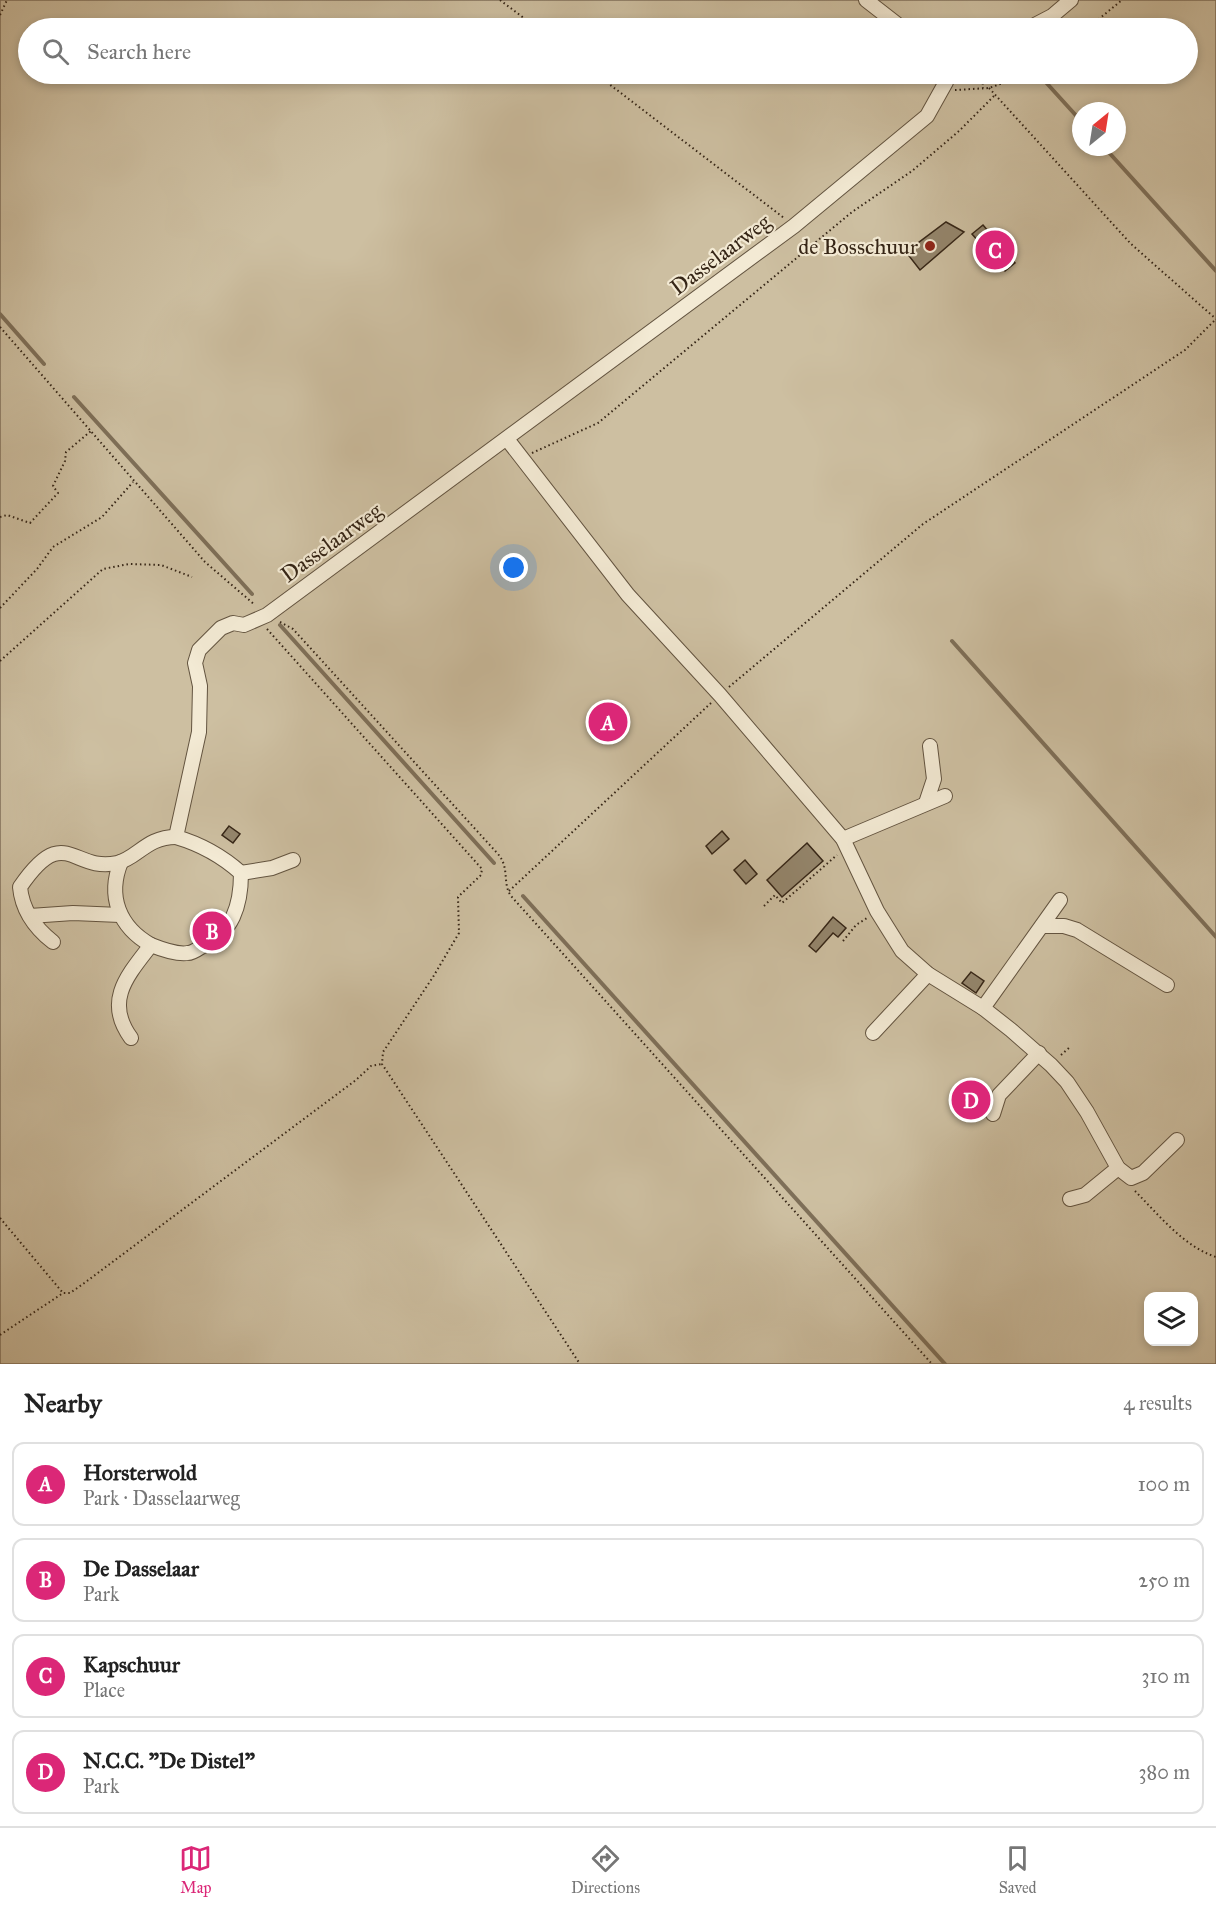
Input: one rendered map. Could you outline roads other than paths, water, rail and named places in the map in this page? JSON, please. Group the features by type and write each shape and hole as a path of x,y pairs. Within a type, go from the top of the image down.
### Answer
{"street":[{"path":"866,0 889,18"},
{"path":"1044,18 1071,0"},
{"name":"Dasselaarweg","path":"176,837 199,732 201,709 195,663 199,650 221,628 233,623 244,625 263,618 794,225 927,116 944,84"},
{"path":"507,439 628,595 720,694 845,843 877,911 902,951 927,974 983,1008 1039,1053 1067,1082 1118,1168 1131,1178 1143,1173 1177,1140"},
{"path":"926,803 934,779 930,746"},
{"path":"845,843 945,796"},
{"path":"53,942 43,934 30,916 21,900 20,887 39,864 49,856 72,853 98,862 121,862 153,842 176,837 215,853 241,873 272,868 293,860"},
{"path":"121,862 115,876 114,890 120,915 126,927 151,945 188,953 210,944 226,928 237,912 242,894 241,873"},
{"path":"983,1008 991,1001 1060,900"},
{"path":"30,916 73,913 120,915"},
{"path":"1042,926 1064,926 1077,930 1167,985"},
{"path":"131,1038 121,1025 118,999 123,982 151,945"},
{"path":"873,1033 927,974"},
{"path":"993,1114 999,1095 1039,1053"},
{"path":"1070,1199 1084,1195 1118,1168"}],"waterway":[{"path":"1047,84 1072,111"},
{"path":"1112,156 1216,271"},
{"path":"0,314 44,364"},
{"path":"74,397 252,594"},
{"path":"280,625 494,863"},
{"path":"952,641 1216,937"},
{"path":"523,896 945,1364"}],"place":[{"name":"de Bosschuur","path":"930,246"},
{"name":"Kapschuur","path":"995,250"},
{"name":"Horsterwold","path":"608,722"},
{"name":"De Dasselaar","path":"212,931"},
{"name":"N.C.C. \"De Distel\"","path":"971,1100"}]}
